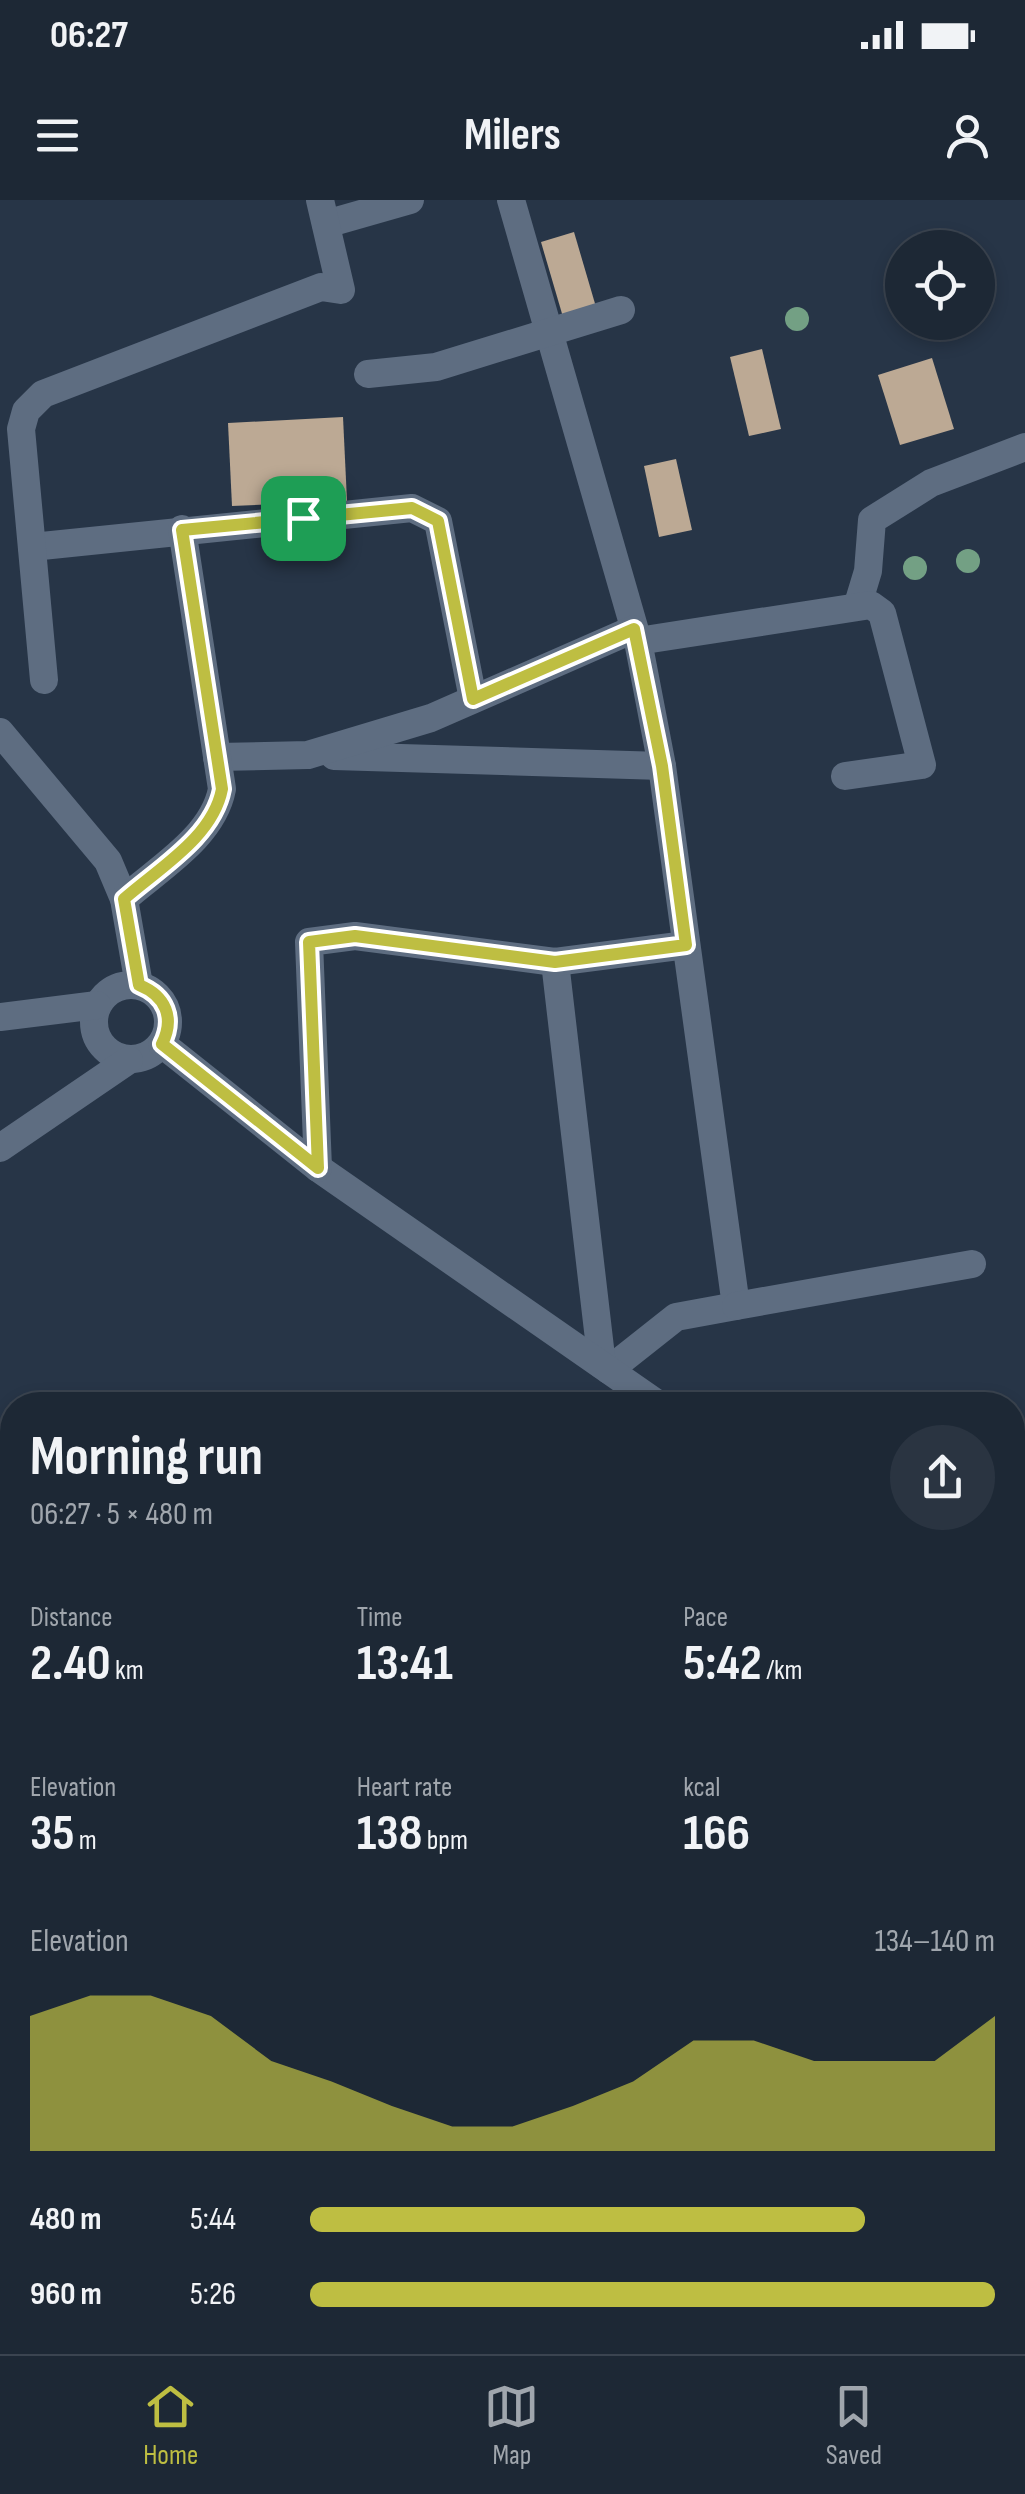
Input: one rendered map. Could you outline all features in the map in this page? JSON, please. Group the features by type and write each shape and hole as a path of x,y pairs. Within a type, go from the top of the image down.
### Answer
{"street":[{"path":"44,680 21,429 26,412 44,394 80,380 321,287 340,290 323,212 410,200"},
{"path":"511,200 636,635 662,766 736,1306"},
{"path":"368,374 436,367 622,310"},
{"path":"858,604 868,571 872,520 931,483 1025,447"},
{"path":"32,547 412,508 428,512 438,521 473,699"},
{"path":"124,899 202,831 218,811 222,789 182,530"},
{"path":"308,755 431,718 636,635 858,604 882,613 922,765 845,776"},
{"path":"0,732 108,862 124,899 139,985"},
{"path":"217,757 308,755 662,766"},
{"path":"318,1168 309,942 355,936 555,962 686,945"},
{"path":"555,962 606,1368"},
{"path":"0,1017 97,1005 114,988 139,985 160,997 166,1008 167,1033 162,1044 142,1058 129,1060 0,1148"},
{"path":"97,1005 94,1030 98,1042 106,1051 129,1060"},
{"path":"162,1044 318,1168 641,1392"},
{"path":"606,1368 676,1317 972,1264"}],"building":[{"path":"574,232 596,307 563,317 541,242"},
{"path":"762,349 781,429 749,436 730,357"},
{"path":"932,358 954,429 900,445 878,375"},
{"path":"343,417 347,501 232,506 228,423"},
{"path":"676,459 692,530 659,537 644,466"}],"route":[{"path":"412,508 428,512 438,521 473,699 634,629 662,766 686,945 555,962 355,936 309,942 318,1168 162,1044 169,1020 166,1008 160,997 139,985 124,899 202,831 218,811 222,789 182,530 303,518 412,508"}]}
